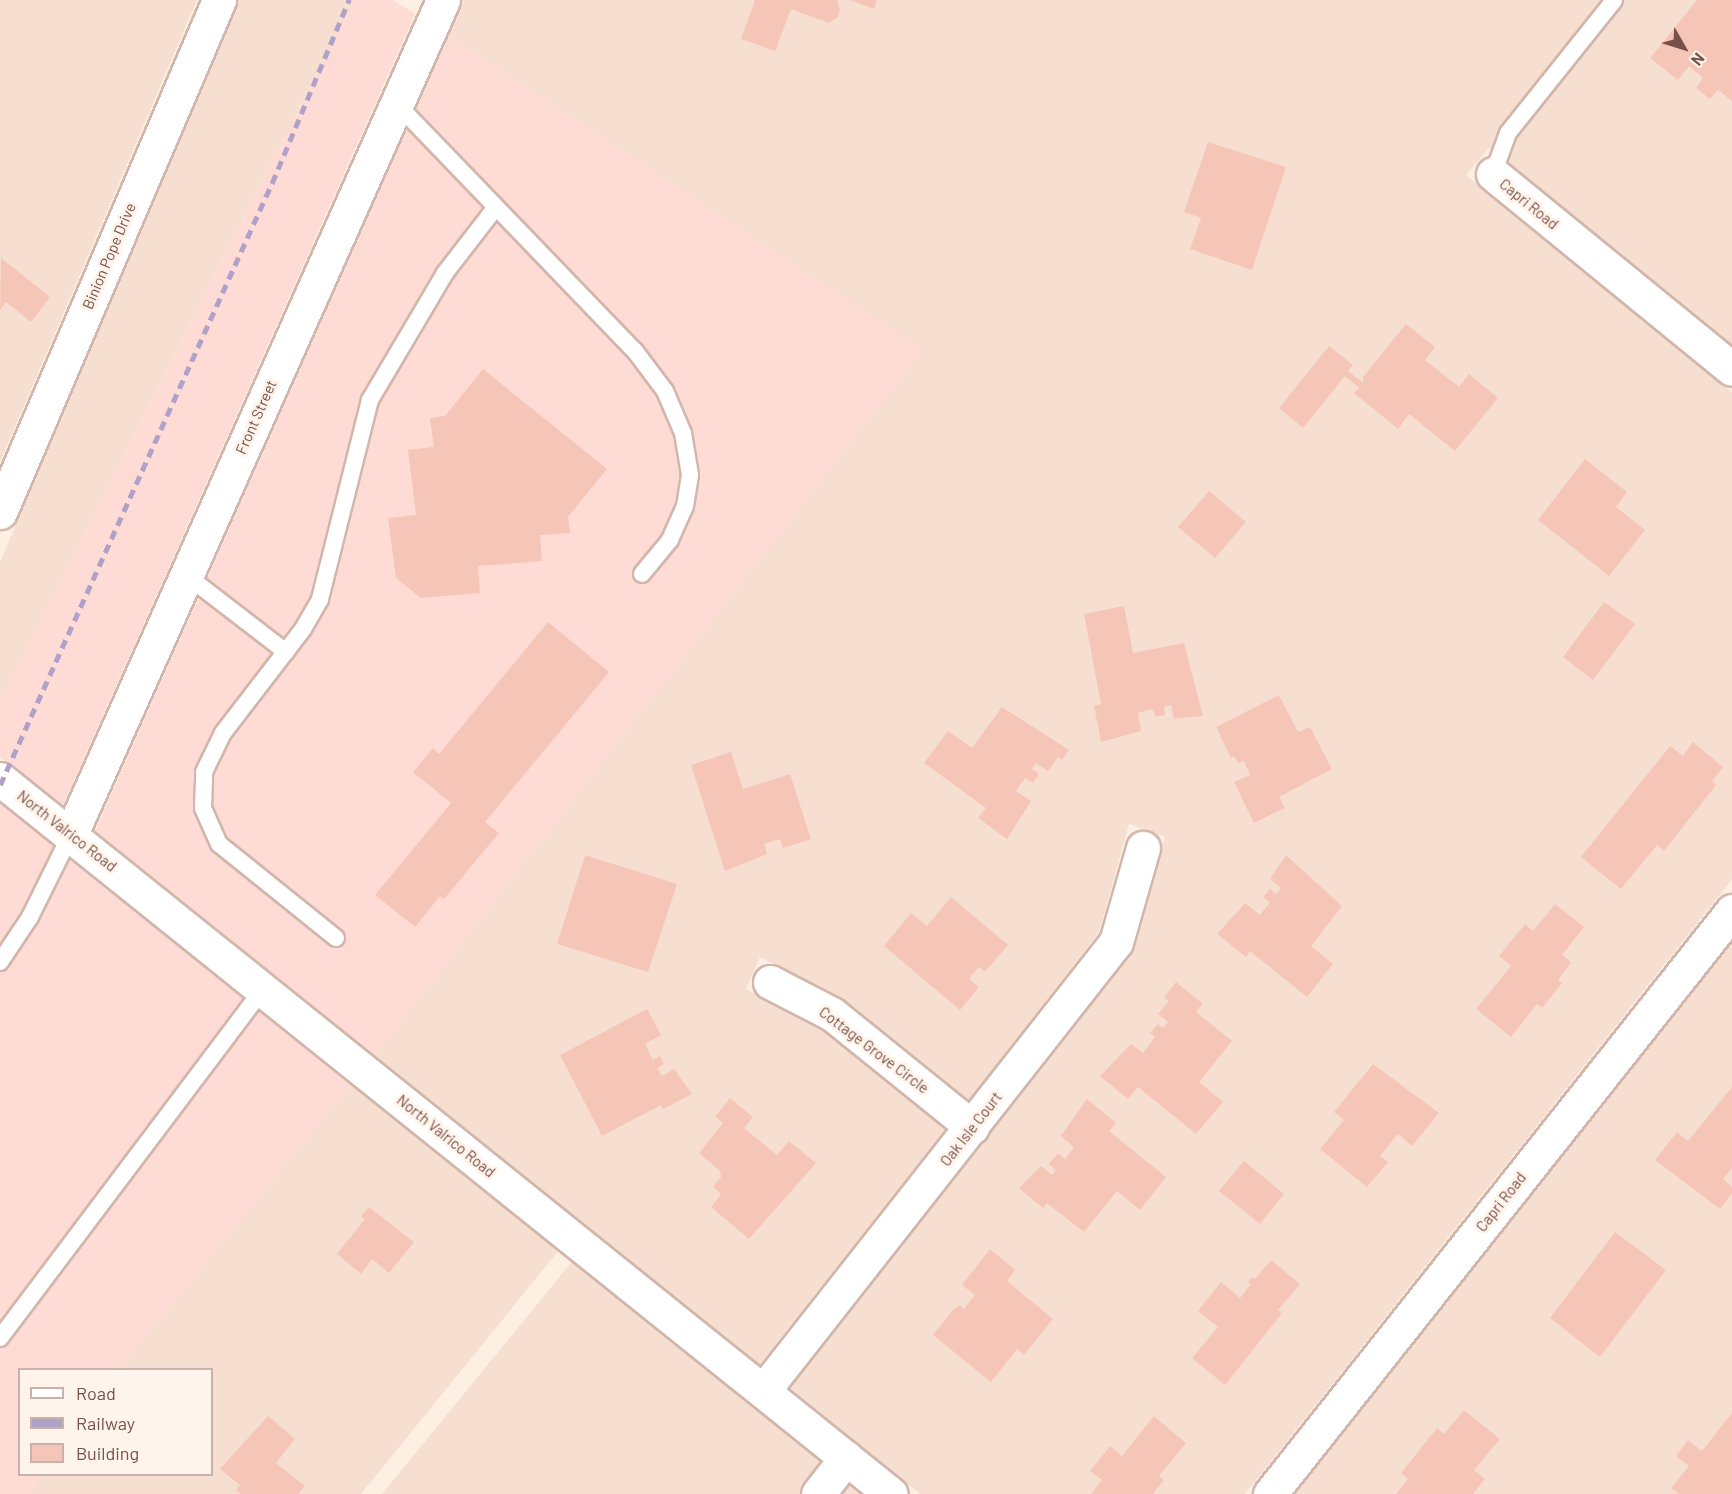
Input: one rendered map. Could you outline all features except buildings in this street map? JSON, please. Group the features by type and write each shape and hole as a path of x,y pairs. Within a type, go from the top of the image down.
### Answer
{"street":[{"name":"Binion Pope Drive","path":"0,512 219,0"},
{"name":"Front Street","path":"71,834 395,102 443,0"},
{"name":"Capri Road","path":"1493,174 1732,369"},
{"name":"North Valrico Road","path":"0,778 891,1494"},
{"name":"Oak Isle Court","path":"763,1391 1116,942 1143,848"},
{"name":"Capri Road","path":"1270,1494 1732,911"},
{"name":"Cottage Grove Circle","path":"770,982 832,1014 972,1127"},
{"path":"818,1494 846,1458"}],"lane":[{"name":"Capri Road","path":"1493,174 1508,133 1614,0"},
{"path":"395,102 635,351 665,391 683,433 690,476 685,506 670,540 642,574"},
{"path":"336,938 219,844 202,808 204,772 223,733 286,652 320,599 370,400 445,273 496,207"},
{"path":"186,575 286,652"},
{"path":"0,962 30,917 71,834"},
{"path":"0,1338 263,989"}],"shaded area":[{"path":"0,0 197,0 0,462"},
{"path":"240,0 354,0 0,700 0,562"},
{"path":"354,0 393,0 415,14 63,805 0,757 0,700"},
{"path":"465,0 1732,0 1732,347 1489,148 1466,175 1732,392 1732,879 1245,1494 920,1494 789,1390 1132,954 1165,837 1129,824 1099,932 968,1101 843,1000 760,957 746,989 823,1029 946,1128 759,1365 374,1056 922,350 448,36"},
{"path":"448,36 923,349 374,1056 95,831"},
{"path":"0,801 352,1083 120,1368 18,1368 18,1476 38,1476 29,1494 0,1494"},
{"path":"1732,943 1732,1494 1295,1494"},
{"path":"352,1083 559,1250 361,1494 29,1494 38,1476 213,1476 213,1368 120,1368"},
{"path":"575,1258 860,1494 382,1494"}],"railway":[{"path":"0,785 272,183 349,0"}]}
